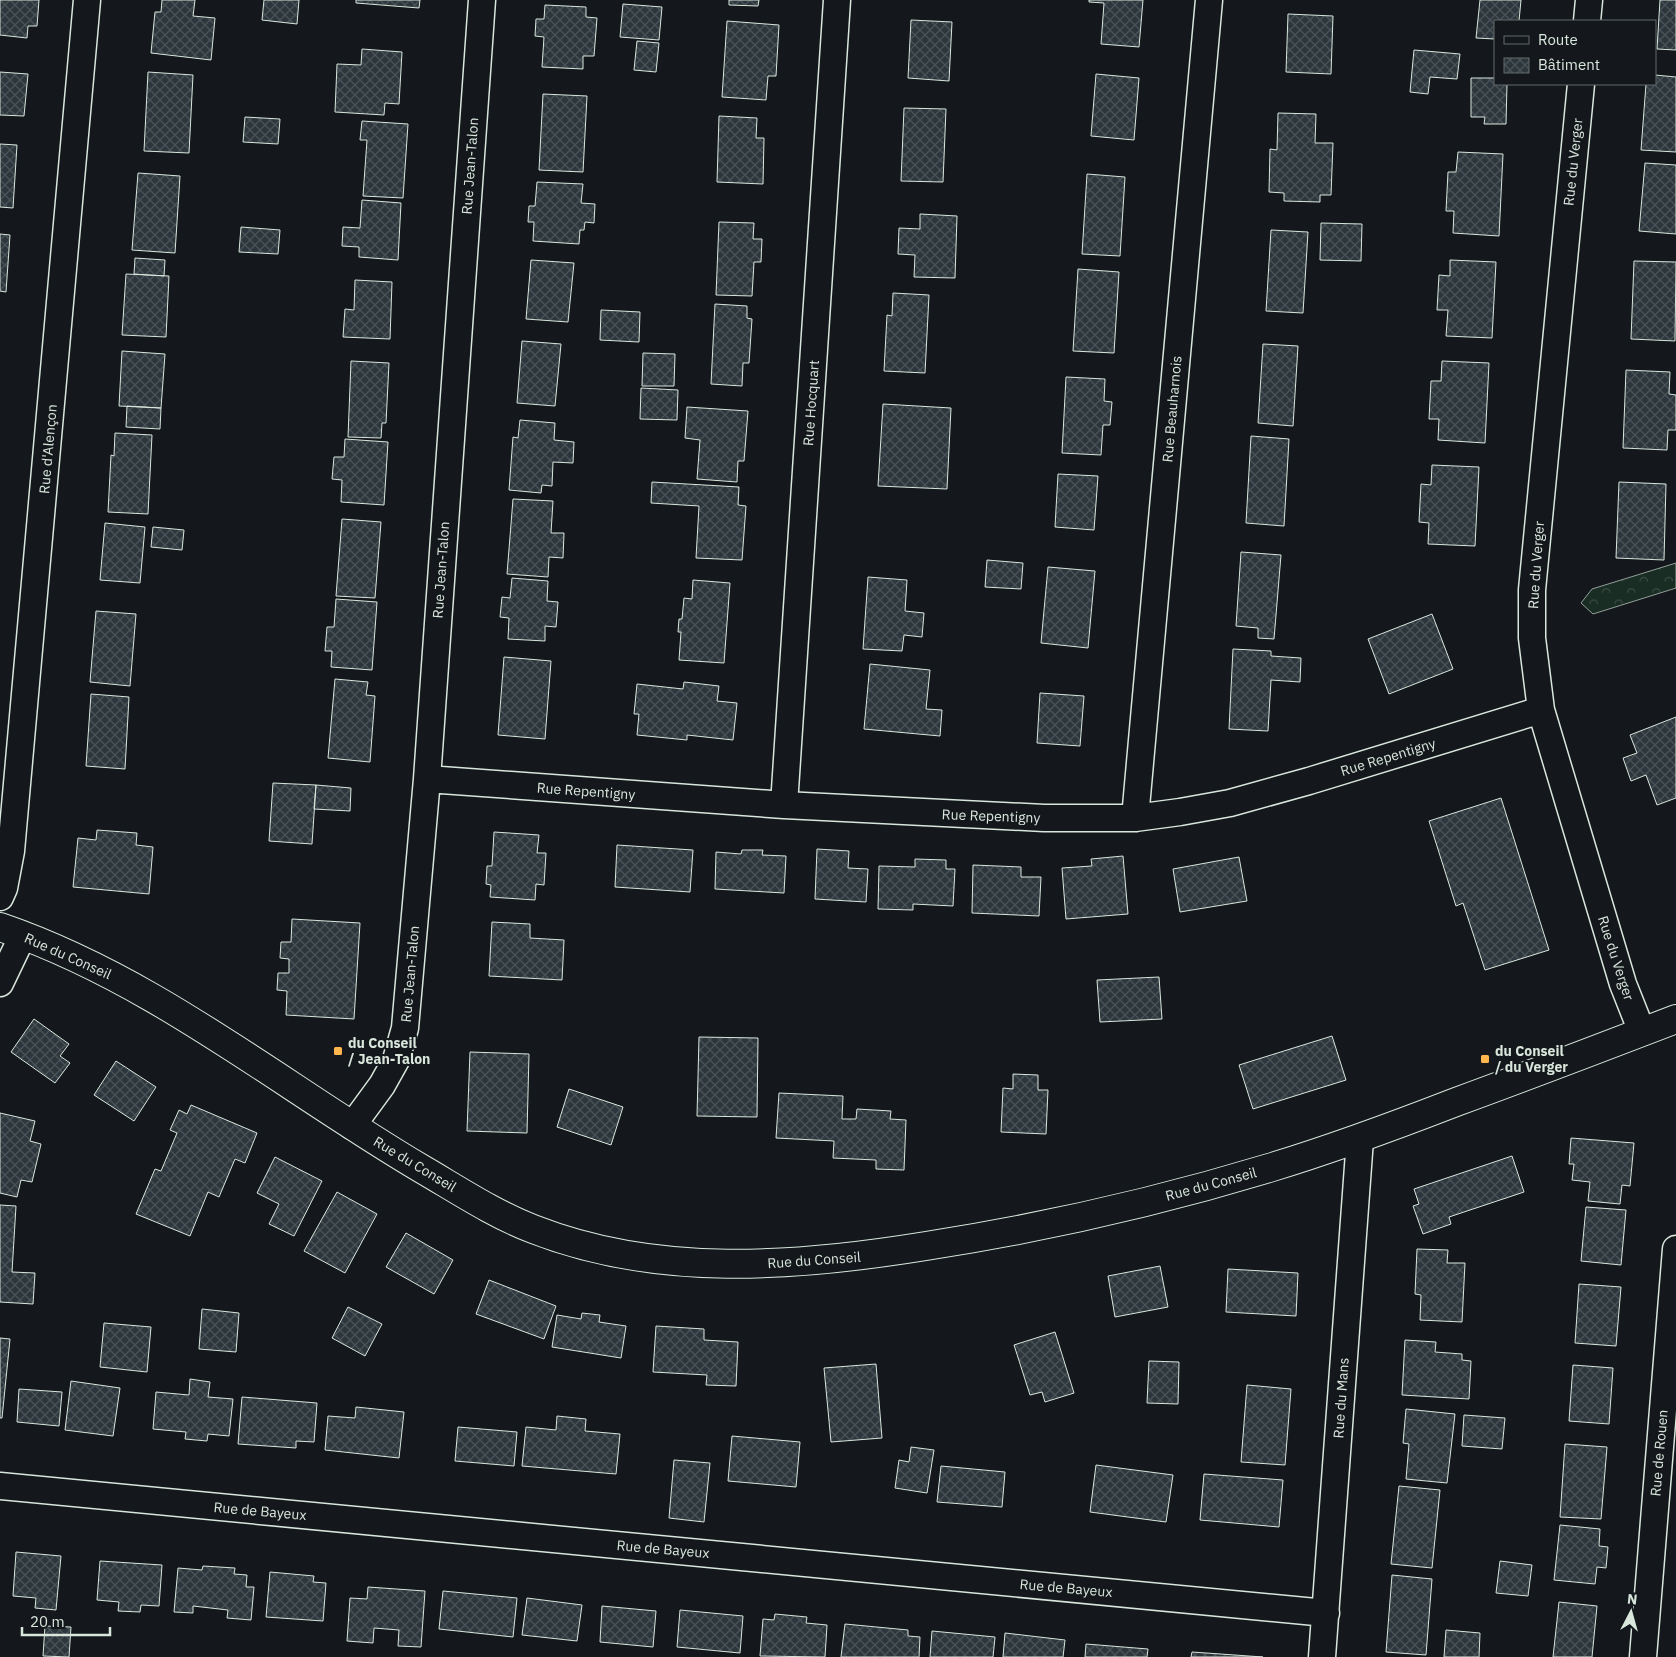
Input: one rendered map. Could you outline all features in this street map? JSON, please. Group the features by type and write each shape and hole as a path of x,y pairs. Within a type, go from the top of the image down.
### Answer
{"street":[{"name":"Rue d'Alençon","path":"0,897 4,888 12,841 87,0"},
{"name":"Rue Jean-Talon","path":"352,1126 387,1077 396,1060 405,1028 427,779 482,0"},
{"name":"Rue Hocquart","path":"784,805 838,0"},
{"name":"Rue Beauharnois","path":"1135,818 1209,0"},
{"path":"1587,20 1589,0"},
{"name":"Rue du Verger","path":"1581,85 1532,590 1532,638 1541,710 1620,975 1642,1032"},
{"name":"Rue Repentigny","path":"427,779 784,805 1053,818 1135,818 1230,803 1309,781 1541,710"},
{"path":"0,983 12,931"},
{"name":"Rue du Conseil","path":"12,931 90,963 138,988 352,1126 483,1205 532,1229 586,1246 630,1256 681,1262 736,1265 864,1256 1049,1224 1205,1187 1360,1139 1676,1019"},
{"name":"Rue du Mans","path":"1322,1657 1360,1139"},
{"name":"Rue de Rouen","path":"1643,1657 1676,1249"},
{"name":"Rue de Bayeux","path":"0,1486 1326,1613"}],"green space":[{"path":"1676,563 1676,588 1593,614 1581,603 1592,589"}],"building":[{"path":"0,0 39,0 37,26 28,26 27,38 0,35"},
{"path":"162,0 195,0 193,16 215,18 211,60 151,53 155,12 161,12"},
{"path":"264,0 299,0 297,24 262,20"},
{"path":"356,0 420,0 419,8 356,3"},
{"path":"729,0 759,0 758,6 729,5"},
{"path":"1089,0 1143,0 1139,47 1101,44 1104,3 1089,2"},
{"path":"1480,0 1521,0 1519,20 1494,20 1494,39 1476,38"},
{"path":"1660,0 1676,0 1676,50 1657,49"},
{"path":"623,4 662,7 659,40 620,37"},
{"path":"545,5 586,7 586,17 597,18 594,56 583,56 583,69 542,67 544,37 535,36 536,19 544,19"},
{"path":"1288,14 1333,16 1331,74 1286,72"},
{"path":"911,20 952,22 949,81 908,78"},
{"path":"727,21 779,25 776,76 768,76 766,100 722,97"},
{"path":"637,41 659,43 656,72 634,70"},
{"path":"362,49 402,52 399,104 385,103 384,115 335,112 337,64 361,65"},
{"path":"1414,50 1460,54 1457,79 1430,77 1428,94 1410,92"},
{"path":"0,72 28,74 24,116 0,115"},
{"path":"148,72 193,75 189,153 144,151"},
{"path":"1096,74 1139,78 1134,140 1091,136"},
{"path":"1656,75 1676,77 1676,152 1641,150 1646,85 1656,85"},
{"path":"1471,78 1494,78 1494,85 1507,85 1506,124 1484,124 1485,117 1471,117"},
{"path":"543,94 587,96 583,172 539,170"},
{"path":"904,108 946,109 943,182 901,181"},
{"path":"1278,113 1316,114 1315,143 1333,143 1331,195 1320,195 1320,202 1284,201 1284,193 1269,192 1270,149 1277,150"},
{"path":"719,116 757,118 756,138 764,138 763,184 717,182"},
{"path":"245,117 280,119 278,144 243,142"},
{"path":"362,121 408,124 403,198 363,196 367,140 360,140"},
{"path":"0,144 17,145 13,208 0,207"},
{"path":"1458,152 1503,154 1499,236 1453,233 1454,211 1446,211 1448,172 1456,172"},
{"path":"1645,163 1676,165 1676,234 1639,231"},
{"path":"138,173 180,176 175,253 132,250"},
{"path":"1087,174 1125,177 1120,256 1082,254"},
{"path":"537,182 583,184 581,203 595,204 594,223 585,222 584,230 580,230 579,244 533,241 534,222 528,222 529,206 535,206"},
{"path":"362,200 401,203 398,260 359,257 359,247 342,246 343,227 360,228"},
{"path":"920,214 957,216 955,278 914,277 915,255 898,254 899,228 920,229"},
{"path":"719,222 754,223 753,239 762,239 761,262 754,262 752,296 716,295"},
{"path":"1321,223 1362,224 1361,261 1320,260"},
{"path":"241,227 280,230 278,254 239,252"},
{"path":"1271,230 1308,232 1303,313 1266,311"},
{"path":"0,234 10,235 6,292 0,291"},
{"path":"135,258 165,260 164,276 134,274"},
{"path":"531,260 574,263 568,322 526,319"},
{"path":"1450,260 1496,262 1492,338 1446,336 1448,310 1437,310 1439,275 1450,276"},
{"path":"1634,261 1676,262 1675,341 1631,339"},
{"path":"1078,269 1119,272 1114,353 1073,351"},
{"path":"126,274 169,276 166,337 122,335"},
{"path":"355,280 392,282 390,339 343,337 345,309 354,310"},
{"path":"893,293 929,295 925,373 884,371 887,315 892,316"},
{"path":"715,304 747,306 747,318 752,319 749,363 743,363 742,386 711,384"},
{"path":"601,310 640,312 639,342 600,340"},
{"path":"522,341 561,344 555,406 517,403"},
{"path":"1263,344 1298,346 1293,426 1258,423"},
{"path":"122,351 165,354 161,408 119,406"},
{"path":"643,353 675,354 674,386 642,386"},
{"path":"351,361 389,363 386,423 382,423 381,438 348,437"},
{"path":"1442,361 1489,363 1485,443 1438,440 1439,419 1429,419 1431,381 1441,381"},
{"path":"1626,370 1670,372 1669,394 1676,395 1676,430 1668,430 1667,450 1623,448"},
{"path":"1066,377 1105,379 1104,401 1112,402 1110,425 1103,425 1101,455 1062,453"},
{"path":"641,388 678,390 677,420 640,419"},
{"path":"883,404 951,408 947,489 878,486"},
{"path":"127,406 161,408 160,429 126,427"},
{"path":"687,407 748,411 744,461 738,461 737,482 697,479 700,440 685,438"},
{"path":"520,420 555,423 554,440 574,442 573,463 553,462 552,486 542,485 541,493 509,490 513,437 518,438"},
{"path":"115,433 152,435 148,514 108,512 111,455 114,456"},
{"path":"1251,436 1289,439 1284,526 1246,523"},
{"path":"345,439 388,442 384,505 341,502 342,480 332,479 334,457 344,457"},
{"path":"1432,465 1479,467 1475,546 1428,544 1429,523 1419,522 1421,484 1431,485"},
{"path":"1058,474 1098,476 1094,530 1055,527"},
{"path":"652,482 739,487 738,505 746,506 742,560 696,558 699,506 651,503"},
{"path":"1619,482 1666,484 1664,560 1616,558"},
{"path":"513,499 553,501 551,533 564,533 563,558 549,557 548,577 507,574"},
{"path":"342,519 381,522 375,598 336,596"},
{"path":"105,523 145,527 140,583 100,580"},
{"path":"153,527 184,530 182,550 151,547"},
{"path":"1241,552 1281,555 1274,639 1258,638 1258,628 1236,626"},
{"path":"987,560 1023,563 1021,589 985,587"},
{"path":"1048,567 1095,571 1088,648 1041,643"},
{"path":"868,577 907,580 905,611 924,613 922,637 904,635 902,651 863,649"},
{"path":"512,578 548,581 547,601 558,602 556,627 545,626 545,641 508,639 509,618 500,617 502,597 510,598"},
{"path":"693,580 730,583 724,663 679,660 681,632 678,632 679,619 682,619 684,598 692,599"},
{"path":"336,599 377,602 372,670 331,667 332,651 325,651 327,627 334,627"},
{"path":"96,611 136,614 130,686 90,682"},
{"path":"1432,614 1453,669 1389,694 1368,639"},
{"path":"1233,649 1271,651 1271,656 1301,658 1300,682 1271,680 1268,731 1229,729"},
{"path":"504,657 551,661 545,739 498,735"},
{"path":"870,664 930,670 926,709 942,710 940,736 864,729"},
{"path":"335,679 368,682 366,695 375,696 370,762 328,758"},
{"path":"684,682 719,686 717,701 737,703 733,740 687,735 687,740 637,735 639,714 634,714 637,684 683,689"},
{"path":"1040,693 1084,696 1080,746 1037,743"},
{"path":"91,694 129,697 125,769 86,766"},
{"path":"1676,717 1676,798 1657,805 1646,775 1631,781 1623,758 1637,753 1630,735"},
{"path":"273,783 316,785 312,844 269,841"},
{"path":"316,785 351,788 350,811 314,809"},
{"path":"1501,798 1549,950 1485,970 1463,903 1456,906 1429,821"},
{"path":"97,830 137,833 136,845 153,847 149,894 73,887 78,838 96,840"},
{"path":"494,832 539,835 537,853 546,853 544,885 536,884 535,900 490,897 491,885 486,884 487,866 492,866"},
{"path":"617,845 693,850 690,892 615,887"},
{"path":"817,849 849,851 848,868 868,869 866,902 815,899"},
{"path":"742,850 763,850 762,855 786,856 784,893 715,889 716,852 741,854"},
{"path":"1123,856 1128,914 1066,919 1062,868 1092,866 1091,859"},
{"path":"1239,857 1247,901 1180,912 1173,869"},
{"path":"915,859 946,860 946,869 955,869 953,906 913,904 913,910 878,909 879,866 915,867"},
{"path":"973,865 1021,867 1021,877 1041,877 1039,916 972,913"},
{"path":"292,919 360,923 354,1019 286,1015 287,991 277,990 278,973 289,973 289,959 280,958 281,942 291,942"},
{"path":"492,922 530,924 530,938 564,940 562,980 489,976"},
{"path":"1159,977 1162,1019 1100,1022 1097,980"},
{"path":"34,1019 69,1044 60,1056 70,1063 55,1083 11,1052"},
{"path":"1332,1036 1346,1080 1253,1109 1239,1065"},
{"path":"699,1037 758,1038 757,1117 697,1116"},
{"path":"470,1052 529,1054 527,1133 467,1131"},
{"path":"116,1061 156,1087 134,1121 94,1095"},
{"path":"1013,1074 1038,1075 1038,1090 1048,1090 1046,1134 1001,1132 1003,1088 1013,1089"},
{"path":"569,1089 623,1107 611,1145 557,1127"},
{"path":"779,1093 843,1096 842,1119 856,1119 857,1109 891,1111 890,1119 906,1120 904,1170 876,1169 876,1160 833,1158 834,1141 776,1138"},
{"path":"191,1105 257,1133 245,1163 235,1159 219,1197 208,1192 190,1236 136,1214 155,1169 161,1171 177,1133 170,1130 179,1110 187,1114"},
{"path":"0,1113 35,1121 30,1141 41,1144 32,1182 21,1180 17,1197 0,1193"},
{"path":"1571,1138 1634,1143 1630,1186 1622,1185 1620,1204 1588,1201 1590,1182 1572,1180 1574,1164 1569,1164"},
{"path":"1512,1156 1524,1192 1449,1217 1451,1224 1423,1234 1413,1206 1419,1204 1414,1189"},
{"path":"275,1157 322,1181 294,1236 269,1224 279,1204 257,1193"},
{"path":"337,1192 377,1214 345,1273 304,1251"},
{"path":"0,1205 16,1206 12,1272 35,1273 33,1304 0,1302"},
{"path":"1586,1207 1626,1210 1621,1265 1581,1261"},
{"path":"406,1233 453,1260 434,1294 386,1267"},
{"path":"1417,1249 1448,1250 1447,1263 1465,1263 1462,1322 1420,1320 1421,1295 1415,1294"},
{"path":"1160,1266 1168,1307 1115,1317 1108,1276"},
{"path":"1228,1269 1298,1273 1296,1316 1226,1312"},
{"path":"489,1280 556,1306 544,1339 476,1314"},
{"path":"1579,1284 1621,1287 1616,1346 1575,1343"},
{"path":"348,1307 382,1324 365,1356 332,1338"},
{"path":"202,1309 239,1313 236,1352 199,1349"},
{"path":"582,1313 600,1315 599,1322 626,1326 621,1358 552,1347 557,1315 581,1319"},
{"path":"104,1323 151,1327 147,1372 100,1367"},
{"path":"656,1326 704,1329 704,1340 738,1342 736,1386 706,1385 707,1375 653,1372"},
{"path":"1055,1332 1074,1393 1045,1402 1042,1392 1030,1395 1014,1345"},
{"path":"0,1338 10,1339 2,1418 0,1418"},
{"path":"1405,1340 1436,1342 1435,1352 1462,1354 1462,1360 1471,1361 1469,1399 1402,1395"},
{"path":"1149,1361 1179,1362 1178,1404 1147,1403"},
{"path":"876,1364 882,1438 831,1442 824,1368"},
{"path":"1573,1365 1613,1368 1609,1424 1569,1421"},
{"path":"190,1379 210,1382 208,1397 233,1399 229,1436 208,1434 207,1441 185,1439 186,1432 153,1429 156,1392 189,1395"},
{"path":"71,1381 120,1388 113,1436 65,1430"},
{"path":"1247,1385 1291,1389 1285,1465 1241,1462"},
{"path":"19,1389 62,1392 59,1426 17,1422"},
{"path":"242,1397 317,1403 314,1442 296,1441 296,1448 238,1444"},
{"path":"356,1407 404,1412 399,1458 325,1450 328,1416 355,1418"},
{"path":"1406,1409 1455,1414 1447,1483 1406,1479 1409,1444 1403,1443"},
{"path":"1464,1415 1505,1418 1502,1449 1462,1446"},
{"path":"557,1416 586,1419 585,1431 620,1434 616,1474 522,1466 526,1427 556,1430"},
{"path":"458,1427 517,1432 514,1466 455,1461"},
{"path":"732,1436 800,1442 796,1487 728,1481"},
{"path":"1565,1444 1607,1447 1601,1519 1560,1517"},
{"path":"911,1447 934,1450 927,1493 895,1488 899,1460 909,1462"},
{"path":"674,1460 710,1463 704,1522 669,1518"},
{"path":"1096,1465 1173,1475 1166,1522 1090,1512"},
{"path":"941,1466 1005,1472 1002,1507 937,1502"},
{"path":"1204,1474 1283,1480 1279,1527 1200,1520"},
{"path":"1399,1486 1440,1490 1432,1568 1391,1564"},
{"path":"1560,1525 1600,1529 1599,1546 1608,1547 1606,1568 1597,1567 1595,1584 1554,1580"},
{"path":"16,1552 61,1556 56,1610 35,1608 36,1598 13,1596"},
{"path":"100,1561 162,1565 159,1606 141,1605 140,1612 118,1611 119,1602 97,1600"},
{"path":"1500,1561 1532,1565 1528,1596 1496,1593"},
{"path":"203,1566 235,1568 234,1574 247,1575 246,1587 254,1587 251,1620 227,1618 228,1610 193,1606 193,1613 174,1612 178,1568 202,1570"},
{"path":"270,1572 314,1576 313,1582 326,1583 323,1621 266,1617"},
{"path":"1392,1575 1432,1579 1426,1655 1386,1652"},
{"path":"368,1587 425,1591 421,1647 398,1646 399,1630 374,1628 373,1643 347,1641 350,1598 367,1599"},
{"path":"443,1591 517,1598 513,1637 439,1629"},
{"path":"527,1598 582,1605 577,1641 522,1635"},
{"path":"1559,1602 1597,1606 1592,1657 1553,1657"},
{"path":"602,1606 656,1611 653,1647 600,1642"},
{"path":"680,1610 743,1616 740,1653 677,1647"},
{"path":"775,1614 807,1617 806,1623 827,1625 825,1657 760,1656 763,1619 774,1620"},
{"path":"845,1624 908,1630 908,1636 920,1637 919,1657 841,1657"},
{"path":"45,1626 71,1627 69,1657 43,1656"},
{"path":"1446,1630 1480,1633 1479,1657 1444,1657"},
{"path":"932,1631 995,1637 993,1657 930,1657"},
{"path":"1005,1633 1065,1640 1063,1657 1003,1657"},
{"path":"1086,1644 1148,1649 1147,1657 1085,1657"},
{"path":"1192,1652 1263,1657 1191,1657"}],"place":[{"name":"du Conseil / Jean-Talon","path":"338,1051"},
{"name":"du Conseil / du Verger","path":"1485,1059"}]}
